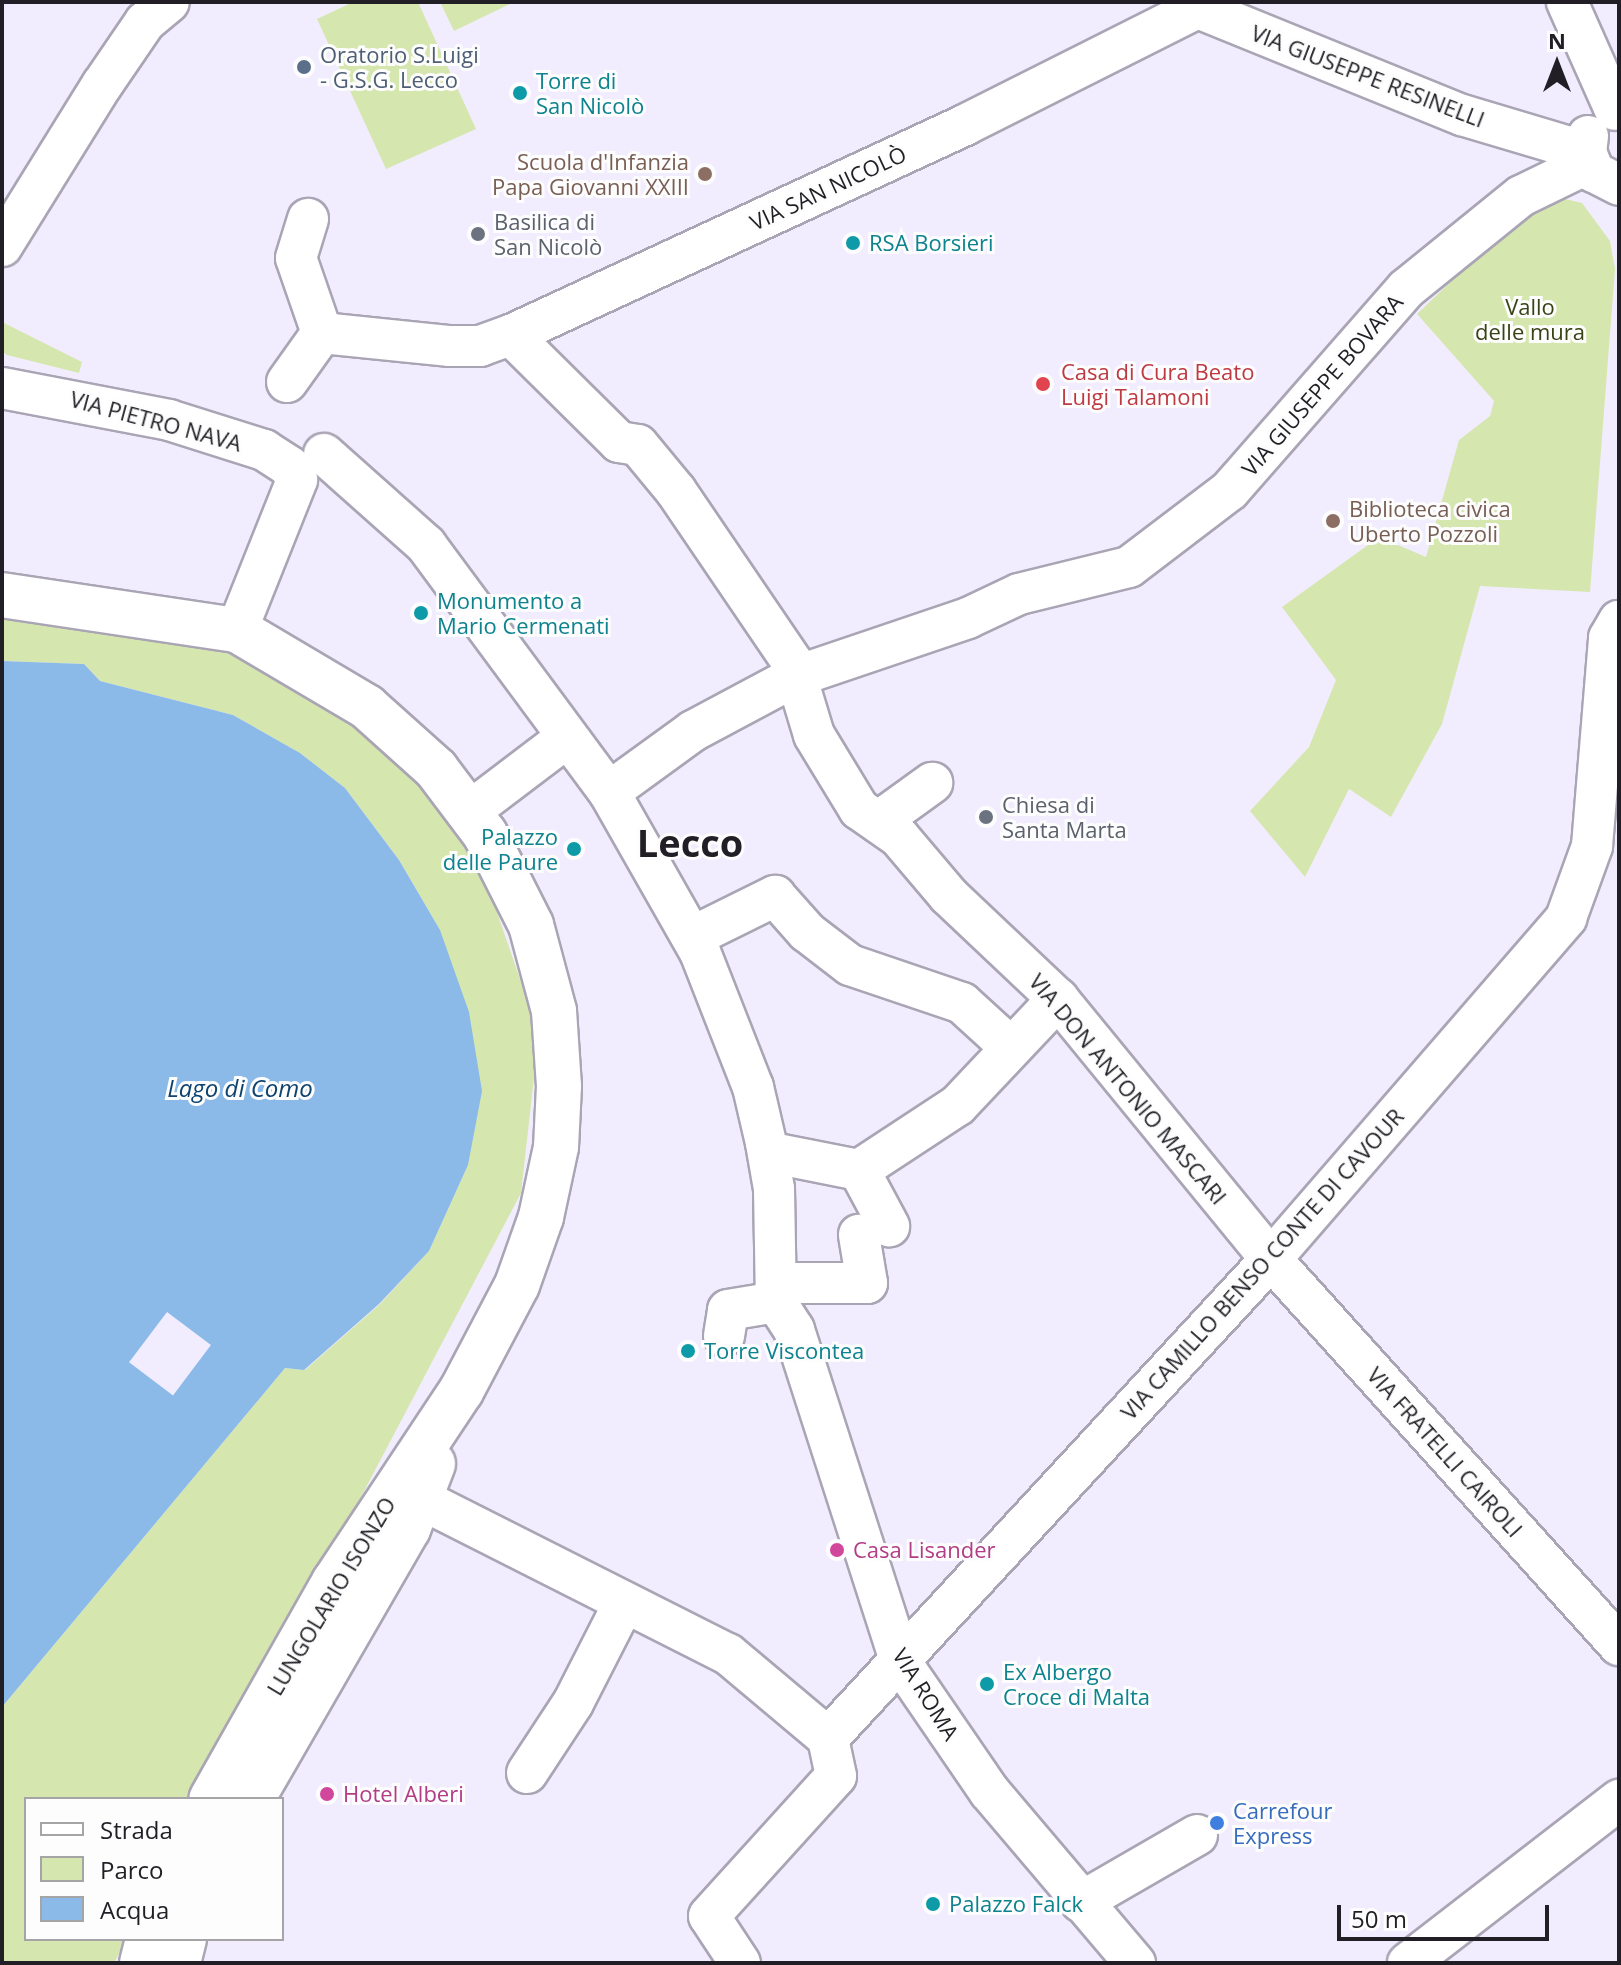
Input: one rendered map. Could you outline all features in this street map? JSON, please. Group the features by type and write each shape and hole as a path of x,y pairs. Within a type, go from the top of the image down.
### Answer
{"main road":[{"path":"2,595 237,630"},
{"name":"LUNGOLARIO ISONZO","path":"237,630 334,684 384,719 422,753 470,811 515,888 540,955 554,1011 559,1106 551,1178 532,1247 253,1797"},
{"name":"LUNGOLARIO ISONZO","path":"212,1797 334,1582 409,1493"},
{"path":"142,1963 179,1950"}],"street":[{"path":"1567,2 1617,109 1590,130 1603,178"},
{"name":"VIA GIUSEPPE RESINELLI","path":"1197,5 1462,115 1603,178"},
{"name":"VIA SAN NICOLÒ","path":"322,333 450,346 480,346 511,335 965,125 1197,5"},
{"path":"2,246 146,9"},
{"name":"VIA GIUSEPPE BOVARA","path":"609,792 694,731 794,677 968,618 1019,594 1129,567 1230,490 1406,289 1521,196 1603,178"},
{"path":"287,382 322,333 296,258 308,219"},
{"name":"VIA DON ANTONIO MASCARI","path":"511,335 619,442 638,445 676,491 792,662 794,677 832,770 859,809 899,837 949,896 1058,999 1271,1259"},
{"name":"VIA PIETRO NAVA","path":"2,388 169,420 264,450 289,466 310,467 426,545 574,749 609,792"},
{"path":"237,630 310,467"},
{"name":"VIA CAMILLO BENSO CONTE DI CAVOUR","path":"828,1738 1271,1259 1566,918 1606,839 1609,638 1619,621"},
{"path":"470,811 574,749"},
{"path":"878,822 932,783"},
{"name":"VIA ROMA","path":"609,792 692,937 743,1060 768,1152 782,1305 900,1661 989,1791 1135,1963"},
{"path":"692,937 775,896 807,932 850,965 962,1003 1008,1045"},
{"path":"768,1152 859,1170 958,1105 990,1073 1008,1045 1058,999"},
{"path":"724,1336 728,1310 782,1305 867,1283 874,1230 859,1170"},
{"name":"VIA FRATELLI CAIROLI","path":"1271,1259 1619,1645"},
{"path":"409,1493 623,1605 728,1654 828,1738 836,1776 709,1916 740,1963"},
{"path":"527,1773 573,1703 623,1605"},
{"path":"1408,1963 1619,1800"},
{"path":"1081,1902 1197,1835"}],"green space":[{"path":"353,2 418,2 476,129 386,169 317,19"},
{"path":"440,2 514,2 454,31"},
{"name":"Vallo delle mura","path":"1548,195 1582,203 1610,241 1615,269 1590,592 1480,586 1442,724 1391,817 1349,789 1305,877 1250,811 1309,747 1336,680 1282,607 1379,537 1426,557 1459,440 1490,416 1494,401 1417,314 1526,210"},
{"path":"2,322 82,362 79,373 7,355 2,351"},
{"path":"2,604 215,636 321,683 427,793 460,839 492,898 530,1008 535,1069 521,1193 203,1797 24,1797 24,1941 126,1941 114,1963 2,1963 2,1707 285,1368 305,1370 379,1305 429,1251 468,1165 440,930 399,860 345,788 300,753 233,715 100,681 84,664 2,661"}],"water":[{"name":"Lago di Como","path":"2,661 84,664 100,681 233,715 300,753 345,788 399,860 440,930 469,1012 482,1091 468,1165 429,1251 379,1304 304,1370 285,1368 2,1707"}],"pier":[{"path":"167,1312 211,1345 173,1395 129,1362"}],"place":[{"name":"Oratorio S.Luigi - G.S.G. Lecco","path":"304,67"},
{"name":"Torre di San Nicolò","path":"520,93"},
{"name":"Scuola d'Infanzia Papa Giovanni XXIII","path":"705,174"},
{"name":"Basilica di San Nicolò","path":"478,234"},
{"name":"RSA Borsieri","path":"853,243"},
{"name":"Casa di Cura Beato Luigi Talamoni","path":"1043,384"},
{"name":"Biblioteca civica Uberto Pozzoli","path":"1333,521"},
{"name":"Monumento a Mario Cermenati","path":"421,613"},
{"name":"Chiesa di Santa Marta","path":"986,817"},
{"name":"Palazzo delle Paure","path":"574,849"},
{"name":"Torre Viscontea","path":"688,1351"},
{"name":"Casa Lisander","path":"837,1550"},
{"name":"Ex Albergo Croce di Malta","path":"987,1684"},
{"name":"Hotel Alberi","path":"327,1794"},
{"name":"Carrefour Express","path":"1217,1823"},
{"name":"Palazzo Falck","path":"933,1904"}],"district":[{"name":"Lecco","path":"690,843"}]}
